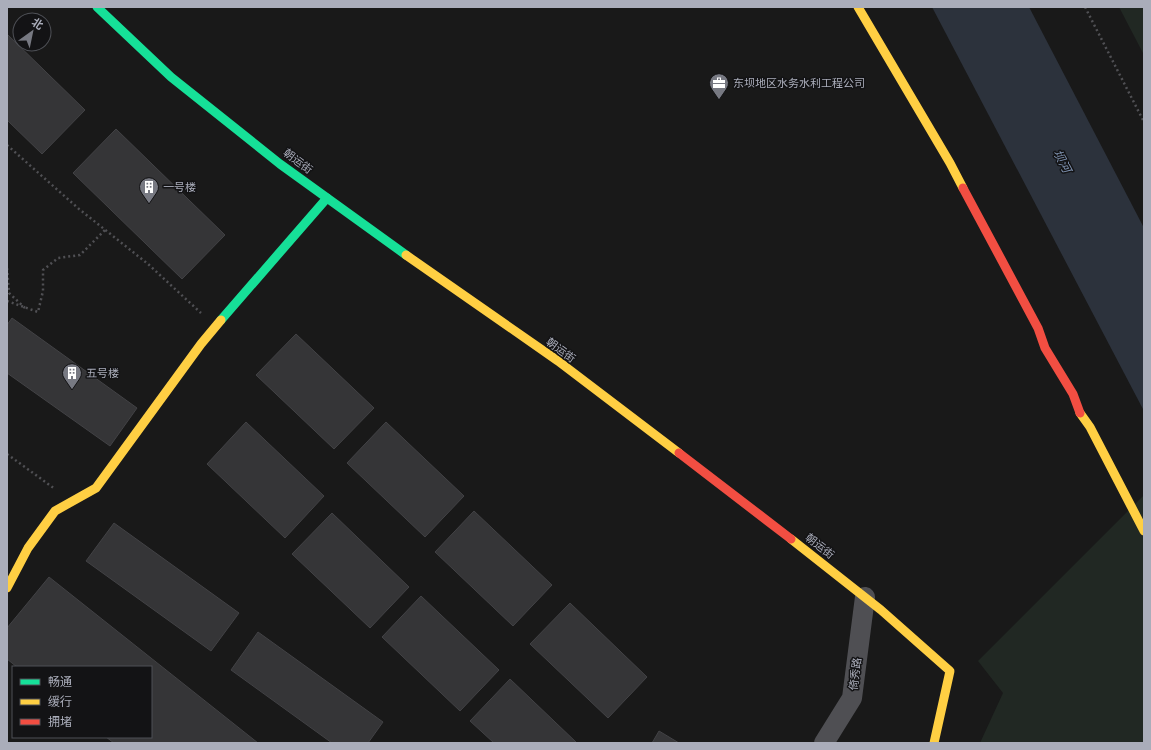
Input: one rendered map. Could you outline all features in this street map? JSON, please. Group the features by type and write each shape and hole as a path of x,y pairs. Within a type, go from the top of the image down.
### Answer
{"street":[{"name":"朝运街","path":"97,7 171,77 280,164 558,362 816,558 865,597 950,671 934,743"},
{"path":"858,7 950,163 1038,328 1045,348 1073,394 1080,414 1090,427 1144,531"},
{"path":"7,588 28,548 55,511 96,488 201,344 327,198"},
{"name":"倚秀路","path":"824,743 852,698 865,597"}],"path":[{"path":"1086,7 1144,122"},
{"path":"7,145 79,209 148,264 216,326"},
{"path":"7,301 38,312 43,291 43,270 58,258 80,255 105,230"},
{"path":"7,268 8,292 26,308"},
{"path":"7,454 57,490"}],"shaded area":[{"path":"1119,7 1144,7 1144,55"},
{"path":"1144,495 1144,743 980,743 1003,693 978,661"}],"water":[{"name":"坝河","path":"932,7 1029,7 1144,228 1144,411"}],"building":[{"path":"7,34 12,39 12,52 25,52 85,110 42,154 7,120"},
{"name":"一号楼","path":"116,129 225,235 182,279 73,173"},
{"name":"五号楼","path":"12,318 137,408 110,446 7,373 7,325"},
{"path":"296,334 374,408 334,449 256,375"},
{"path":"246,422 324,496 285,538 207,464"},
{"path":"386,422 464,496 425,537 347,463"},
{"path":"474,511 552,585 513,626 435,552"},
{"path":"332,513 409,587 370,628 292,554"},
{"path":"114,523 239,613 211,651 86,561"},
{"path":"49,577 258,743 114,743 107,738 152,738 152,666 16,666 7,659 7,628"},
{"path":"421,596 499,670 460,711 382,637"},
{"path":"570,603 647,677 608,718 530,644"},
{"path":"258,632 383,722 368,743 332,743 231,670"},
{"path":"510,679 577,743 494,743 470,721"},
{"path":"659,731 679,743 652,743"}],"traffic: fast":[{"path":"97,7 171,77 280,164 406,255"},
{"path":"221,320 327,198"}],"traffic: slow":[{"path":"858,7 950,163 963,188"},
{"path":"406,255 558,361 679,453"},
{"path":"7,588 28,548 55,511 96,488 201,344 221,320"},
{"path":"1080,413 1090,427 1144,531"},
{"path":"791,539 881,610 950,671 934,743"}],"traffic: jam":[{"path":"963,188 1038,328 1045,348 1073,394 1080,413"},
{"path":"679,453 791,539"}],"place":[{"name":"东坝地区水务水利工程公司","path":"719,100"},
{"name":"一号楼","path":"149,204"},
{"name":"五号楼","path":"72,390"}]}
